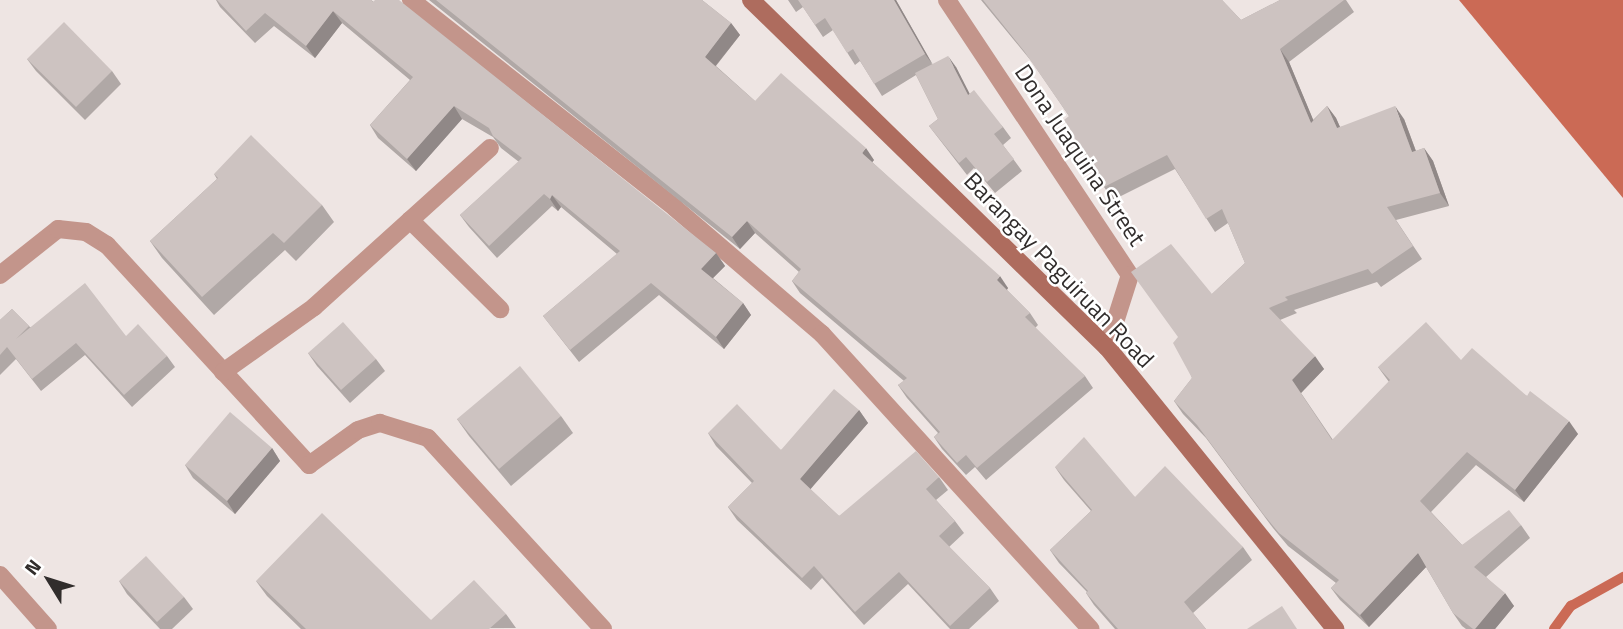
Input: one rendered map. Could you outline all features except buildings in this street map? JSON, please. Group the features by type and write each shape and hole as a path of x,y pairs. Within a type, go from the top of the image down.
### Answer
{"street":[{"path":"411,0 675,208 822,334 1090,629"},
{"name":"Barangay Paguiruan Road","path":"751,0 1107,347 1335,629"},
{"name":"Dona Juaquina Street","path":"947,0 1130,275 1107,347"},
{"path":"223,372 314,307 490,148"},
{"path":"410,220 500,309"},
{"path":"0,275 58,229 86,232 107,245 309,466 358,430 380,423 428,438 603,629"},
{"path":"0,575 48,629"}],"shaded area":[{"path":"1459,0 1623,0 1623,198"}],"waterway":[{"path":"1554,629 1571,606 1623,577"}]}
